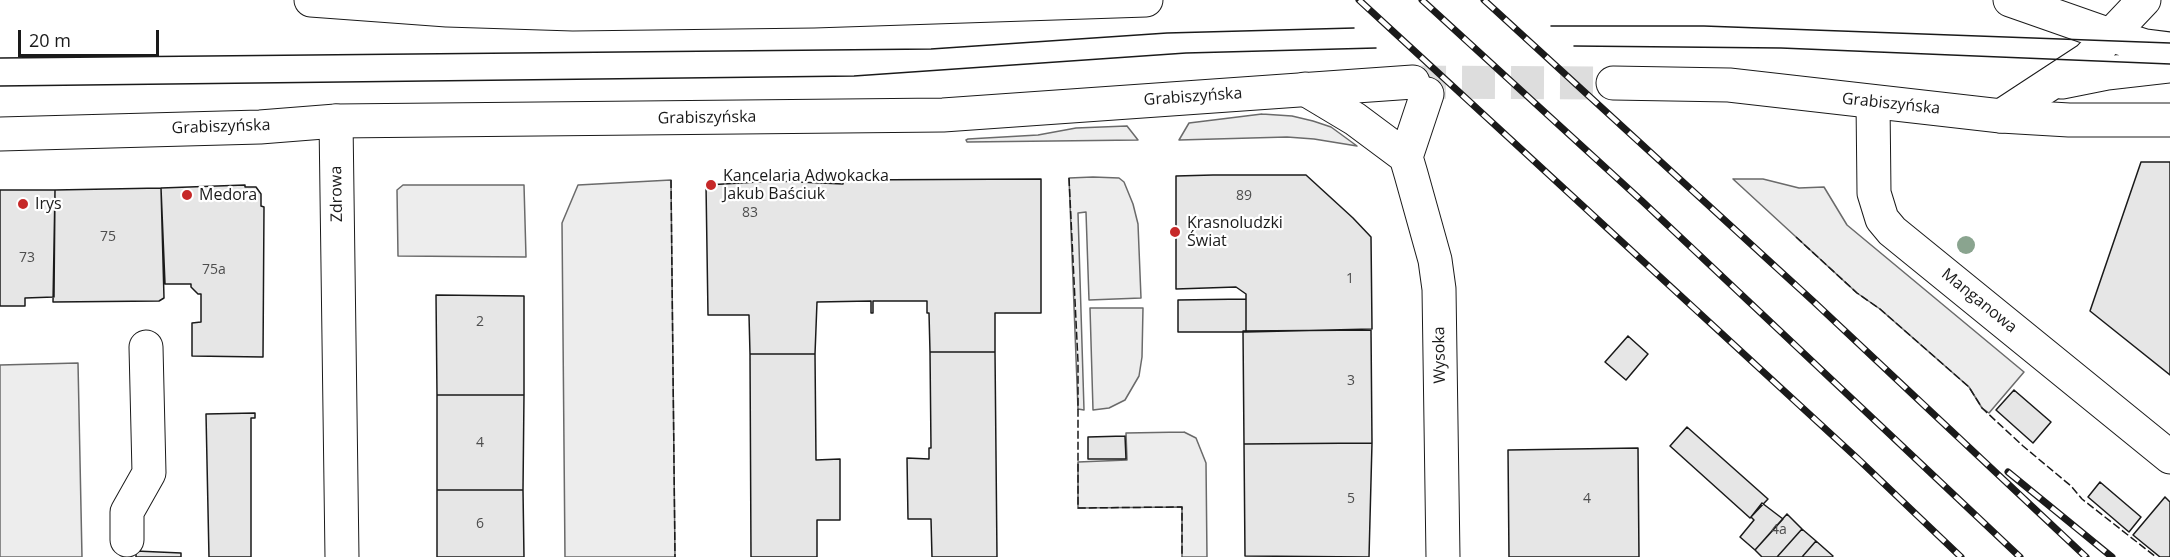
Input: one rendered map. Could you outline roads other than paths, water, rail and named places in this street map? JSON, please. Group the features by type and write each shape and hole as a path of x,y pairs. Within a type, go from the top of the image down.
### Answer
{"main road":[{"path":"311,0 447,10 573,14 814,11 1146,0"},
{"path":"2010,0 2110,36 2145,46 2170,49"},
{"path":"2001,116 2088,59 2144,0"},
{"path":"2052,84 2170,66"},
{"name":"Grabiszyńska","path":"1613,83 1729,85 2001,116 2069,120 2170,120"},
{"name":"Grabiszyńska","path":"0,134 248,127 336,121 943,115 1305,89 1420,88 1406,157"},
{"path":"1305,89 1355,119 1406,157"},
{"name":"Manganowa","path":"1873,102 1874,193 1882,219 1892,231 2170,457"},
{"name":"Zdrowa","path":"336,121 342,557"},
{"name":"Wysoka","path":"1406,157 1436,260 1439,289 1443,557"},
{"path":"127,540 127,512 149,473 146,347"}],"tunnel":[{"path":"1413,82 1613,83"}],"tram line":[{"path":"1551,26 1704,26 2170,43"},
{"path":"0,58 931,49 1167,33 1354,28"},
{"path":"1574,46 1781,48 2170,64"},
{"path":"0,86 854,76 1186,53 1376,48"}],"railway":[{"path":"1359,0 1857,458 1961,557"},
{"path":"1422,0 1642,201 2020,557"},
{"path":"1484,0 1813,301 2086,557"},
{"path":"2008,472 2112,557"}],"place":[{"name":"Kancelaria Adwokacka Jakub Baściuk","path":"711,185"},
{"name":"Medora","path":"187,195"},
{"name":"Irys","path":"23,204"},
{"name":"Krasnoludzki Świat","path":"1175,232"}]}
